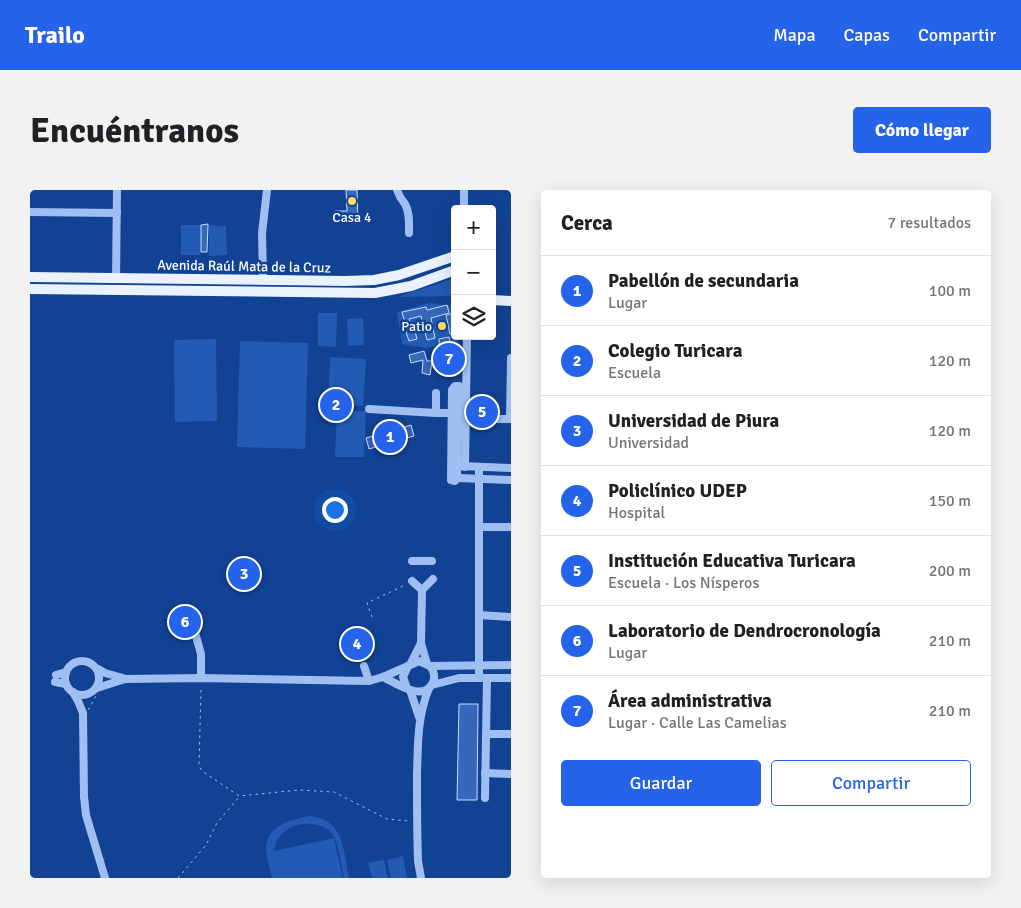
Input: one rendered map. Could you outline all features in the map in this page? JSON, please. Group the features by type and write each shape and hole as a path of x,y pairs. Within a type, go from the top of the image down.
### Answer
{"main road":[{"name":"Avenida Raúl Mata de la Cruz","path":"30,277 374,280 399,275 451,257"},
{"name":"Avenida Raúl Mata de la Cruz","path":"30,289 375,293 411,286 451,271"},
{"path":"496,300 511,301"}],"street":[{"path":"116,278 119,218 117,190"},
{"path":"263,280 262,233 267,190"},
{"path":"397,190 408,212 409,232"},
{"path":"464,190 464,205"},
{"path":"30,212 119,218"},
{"path":"457,478 461,466 466,419 467,340"},
{"path":"466,419 510,419 511,358"},
{"path":"461,466 460,386 455,386 452,390 451,414 450,475 452,480 455,481 457,478 511,480"},
{"path":"436,393 436,413"},
{"path":"369,410 451,414"},
{"path":"461,466 511,468"},
{"path":"479,467 478,665 483,678 486,734 485,798"},
{"path":"479,527 511,527"},
{"path":"412,561 432,561"},
{"path":"421,878 418,860 417,822 419,719 434,673 428,665 421,643 422,590 433,579"},
{"path":"412,581 422,590"},
{"path":"189,611 201,654 201,678"},
{"path":"479,615 511,617"},
{"path":"419,719 403,677 421,643"},
{"path":"105,878 86,815 83,713 73,692 66,684 55,678 66,672 72,664 81,660 91,662 98,669 124,679 201,678 369,681 419,661 428,665 511,665"},
{"path":"364,666 369,681"},
{"path":"83,713 100,677 98,669"},
{"path":"66,672 66,684"},
{"path":"383,677 409,689 422,692 459,678 511,678"},
{"path":"73,692 85,695 124,679"},
{"path":"486,734 511,734"},
{"path":"485,773 511,774"}],"path":[{"path":"372,617 367,603 412,581"},
{"path":"201,690 198,765 202,771 239,796 300,790 334,792 387,820 417,822"},
{"path":"178,878 206,845 217,823 239,796"}],"shaded area":[{"path":"181,225 201,225 200,255 181,255"},
{"path":"209,225 226,226 227,255 209,256"},
{"path":"451,279 451,296 397,297"},
{"name":"Patio","path":"429,303 451,306 451,326 448,327 451,340 457,340 457,343 425,348 402,344 397,312"},
{"path":"318,313 337,313 336,347 318,346"},
{"path":"363,318 364,345 348,346 347,319"},
{"path":"216,339 217,421 175,422 174,340"},
{"path":"240,341 308,343 305,449 237,447"},
{"path":"330,357 366,359 363,406 328,404"},
{"path":"337,411 366,411 364,457 335,457"},
{"path":"310,816 330,823 336,830 343,847 349,878 344,878 334,836 323,827 301,824 287,829 279,838 274,851 334,838 343,878 272,878 266,850 270,835 281,825 295,819"},
{"path":"403,856 407,878 391,878 387,860"},
{"path":"384,860 388,878 372,878 368,863"}],"building":[{"name":"Casa 4","path":"346,190 357,190 358,223 335,221 335,211 347,211"},
{"path":"208,224 207,252 201,252 201,225"},
{"path":"447,305 449,313 431,318 435,338 427,340 421,316 409,319 417,339 409,341 401,324 405,323 402,312 426,307 427,310"},
{"path":"451,314 451,334 450,334 446,315"},
{"path":"449,337 453,356 440,356 439,339"},
{"path":"424,351 427,361 432,361 430,375 422,373 423,360 411,363 409,355"},
{"path":"411,425 414,436 369,449 366,438"},
{"path":"459,704 478,704 477,800 457,800"}],"place":[{"name":"Casa 4","path":"352,201"},
{"name":"Patio","path":"442,326"},
{"name":"Área administrativa","path":"449,359"},
{"name":"Colegio Turicara","path":"336,405"},
{"name":"Institución Educativa Turicara","path":"482,412"},
{"name":"Pabellón de secundaria","path":"390,437"},
{"name":"Universidad de Piura","path":"244,574"},
{"name":"Laboratorio de Dendrocronología","path":"185,622"},
{"name":"Policlínico UDEP","path":"357,644"}]}
